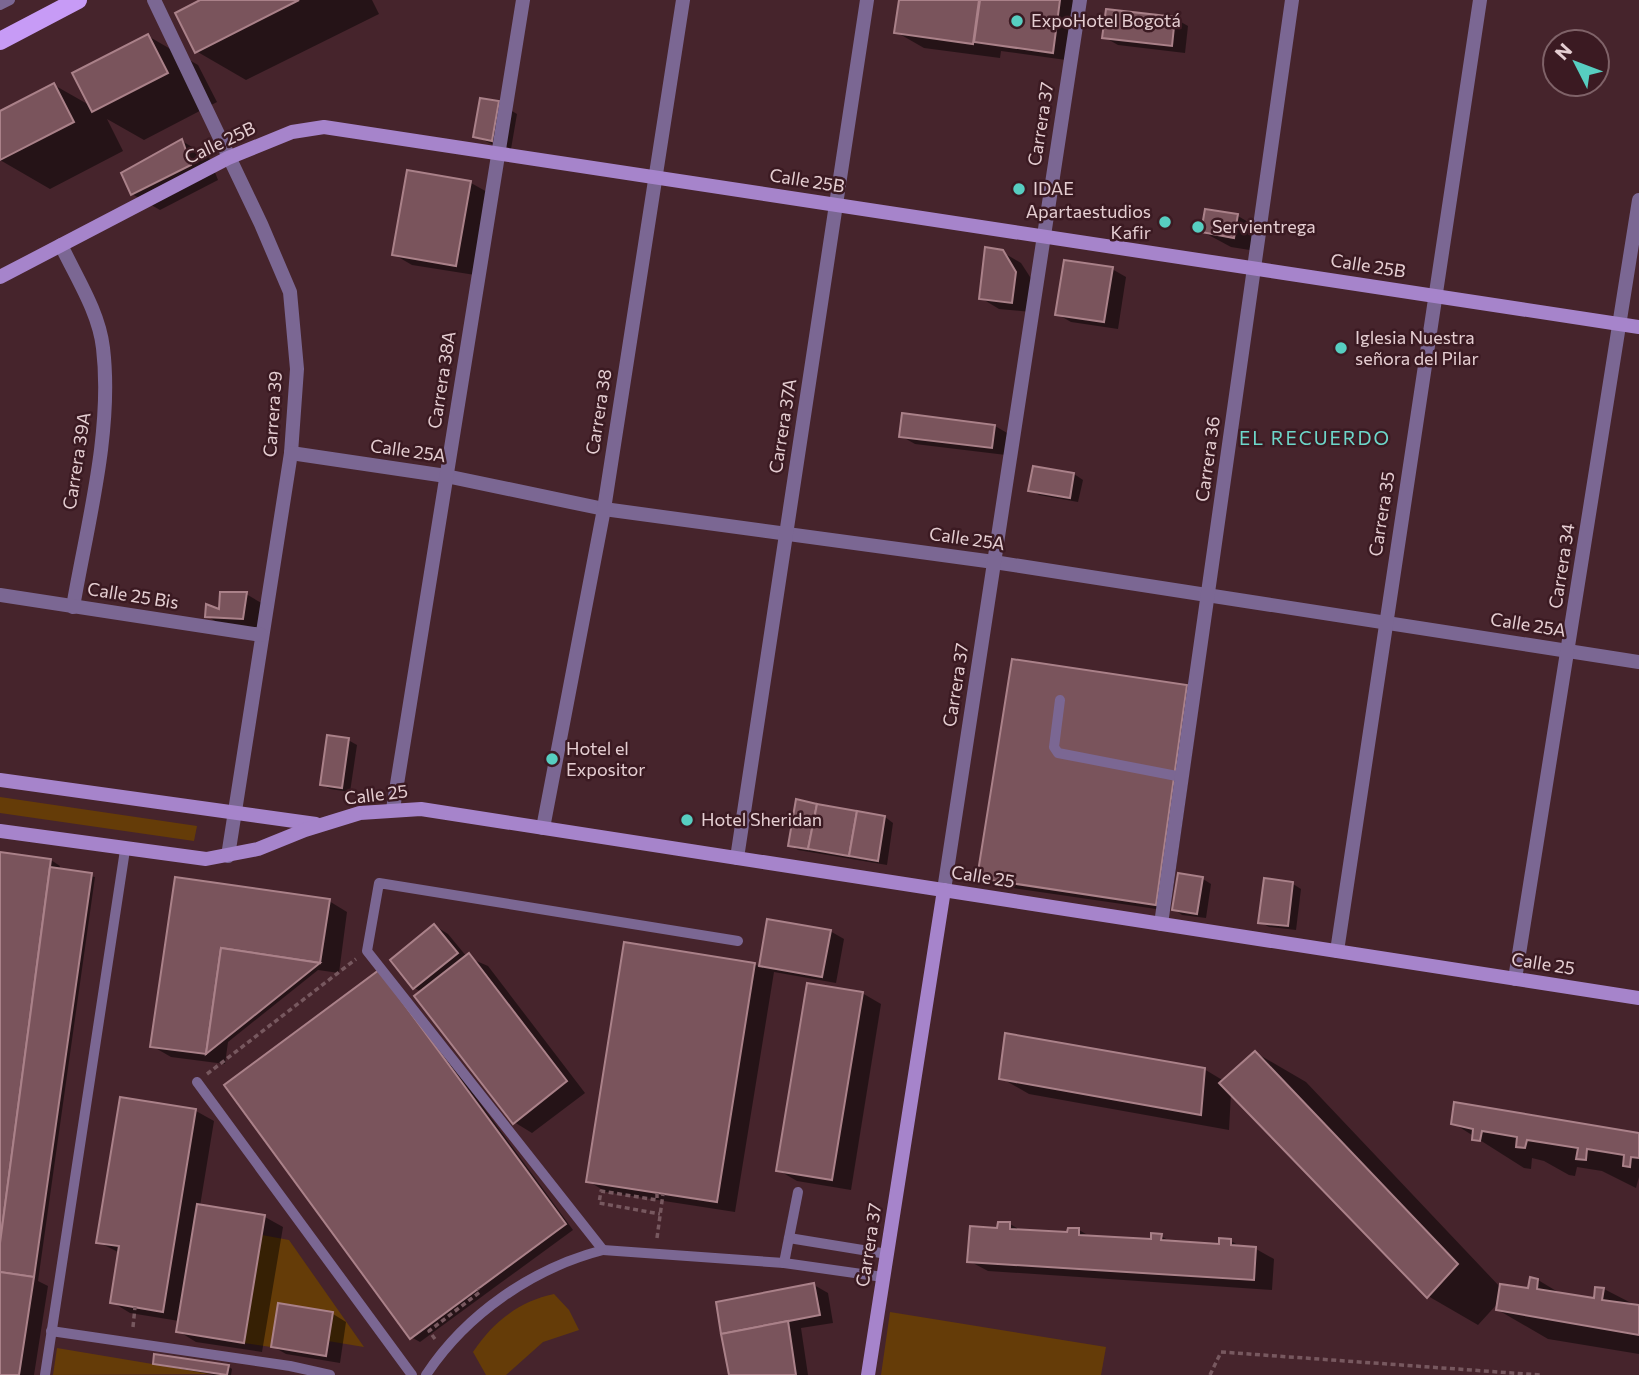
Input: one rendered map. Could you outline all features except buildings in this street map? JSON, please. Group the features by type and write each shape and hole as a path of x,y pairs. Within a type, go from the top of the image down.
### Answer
{"main road":[{"path":"0,41 78,0"}],"street":[{"name":"Carrera 39","path":"154,0 290,292 297,369 291,453 228,856"},
{"name":"Carrera 38A","path":"393,809 523,0"},
{"name":"Carrera 38","path":"543,828 604,509 683,0"},
{"name":"Carrera 37A","path":"737,858 867,0"},
{"name":"Carrera 37","path":"868,1375 1080,0"},
{"name":"Carrera 36","path":"1161,924 1292,0"},
{"name":"Carrera 35","path":"1337,951 1480,0"},
{"name":"Calle 25B","path":"0,277 228,158 292,132 324,127 1639,327"},
{"name":"Carrera 34","path":"1516,979 1639,200"},
{"name":"Carrera 39A","path":"61,245 96,321 103,347 105,417 73,607"},
{"name":"Calle 25A","path":"291,453 446,476 604,509 994,562 1639,662"},
{"name":"Calle 25 Bis","path":"0,595 261,635"},
{"name":"Calle 25","path":"0,780 321,824"},
{"name":"Calle 25","path":"0,831 182,858 228,856 258,849 321,824 393,809 421,809 1639,999"}],"lane":[{"path":"0,5 10,0"},
{"path":"1060,701 1054,747 1058,753 1182,777"},
{"path":"45,1375 125,850"},
{"path":"603,1250 367,951 379,883 738,941"},
{"path":"197,1082 412,1375"},
{"path":"784,1264 797,1192"},
{"path":"789,1238 887,1254"},
{"path":"426,1375 453,1340 521,1286 556,1265 603,1250 784,1264 883,1277"},
{"path":"51,1331 330,1375"}],"path":[{"path":"197,1082 367,951"},
{"path":"655,1254 660,1214 660,1194 657,1200 601,1191 599,1203 660,1214"},
{"path":"130,1343 135,1307"},
{"path":"1210,1375 1222,1352 1540,1375"}],"shaded area":[{"path":"0,797 197,826 194,841 0,813"},
{"path":"262,1235 289,1240 364,1347 328,1341 333,1312 278,1303 271,1347 244,1343"},
{"path":"554,1294 569,1310 579,1330 543,1342 506,1375 486,1375 473,1352 480,1341 518,1308"},
{"path":"890,1312 1106,1347 1101,1375 881,1375"},
{"path":"57,1348 212,1374 53,1375"}],"place":[{"name":"ExpoHotel Bogotá","path":"1017,21"},
{"name":"IDAE","path":"1019,189"},
{"name":"Apartaestudios Kafir","path":"1165,222"},
{"name":"Servientrega","path":"1198,227"},
{"name":"Iglesia Nuestra señora del Pilar","path":"1341,348"},
{"name":"Hotel el Expositor","path":"552,759"},
{"name":"Hotel Sheridan","path":"687,820"}],"district":[{"name":"EL RECUERDO","path":"1315,438"}]}
